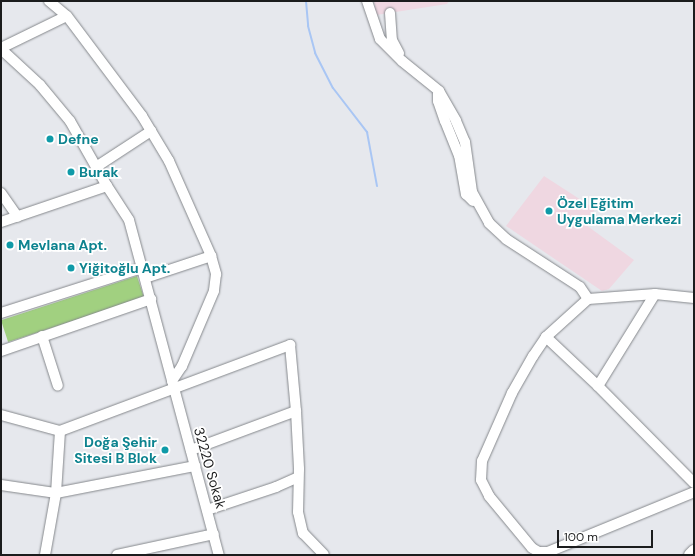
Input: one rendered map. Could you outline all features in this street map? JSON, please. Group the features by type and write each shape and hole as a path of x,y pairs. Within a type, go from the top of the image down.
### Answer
{"main road":[{"path":"690,555 694,551"}],"street":[{"path":"49,1 67,16 142,116 169,161 211,256 216,274 214,291 173,384"},
{"path":"367,1 380,39 402,61 438,91 456,121 465,142 472,192 489,223 506,239 580,287 588,299"},
{"path":"390,13 392,40 402,61"},
{"path":"1,48 67,16"},
{"name":"32220 Sokak","path":"1,48 40,85 70,121 107,186 129,220 152,298 173,384 219,555"},
{"path":"96,167 151,132"},
{"path":"1,222 107,186"},
{"path":"1,193 18,217"},
{"path":"145,278 211,256"},
{"path":"1,313 142,268"},
{"path":"598,386 655,294"},
{"path":"694,298 655,294 588,299 546,337 512,393 482,461 481,480 489,496 532,548 539,552 546,553 694,492"},
{"path":"1,351 152,298"},
{"path":"42,336 58,386"},
{"path":"546,337 598,386 694,483"},
{"path":"1,415 60,431 173,384 290,344 296,411 298,512 303,533 324,555"},
{"path":"191,450 296,411"},
{"path":"45,555 56,493 60,431"},
{"path":"1,485 56,493 195,466"},
{"path":"207,510 276,487 298,477"},
{"path":"117,555 139,553 214,534"}],"shaded area":[{"path":"374,1 449,1 447,4 376,15"},
{"path":"544,176 595,209 586,225 634,260 609,289 602,291 506,226"}],"green space":[{"path":"137,276 144,298 8,342 1,320"}],"waterway":[{"path":"306,1 308,26 315,53 333,88 367,132 377,186"}],"place":[{"name":"Defne","path":"50,139"},
{"name":"Burak","path":"71,172"},
{"name":"Özel Eğitim Uygulama Merkezi","path":"549,211"},
{"name":"Mevlana Apt.","path":"10,245"},
{"name":"Yiğitoğlu Apt.","path":"71,268"},
{"name":"Doğa Şehir Sitesi B Blok","path":"165,450"}]}
